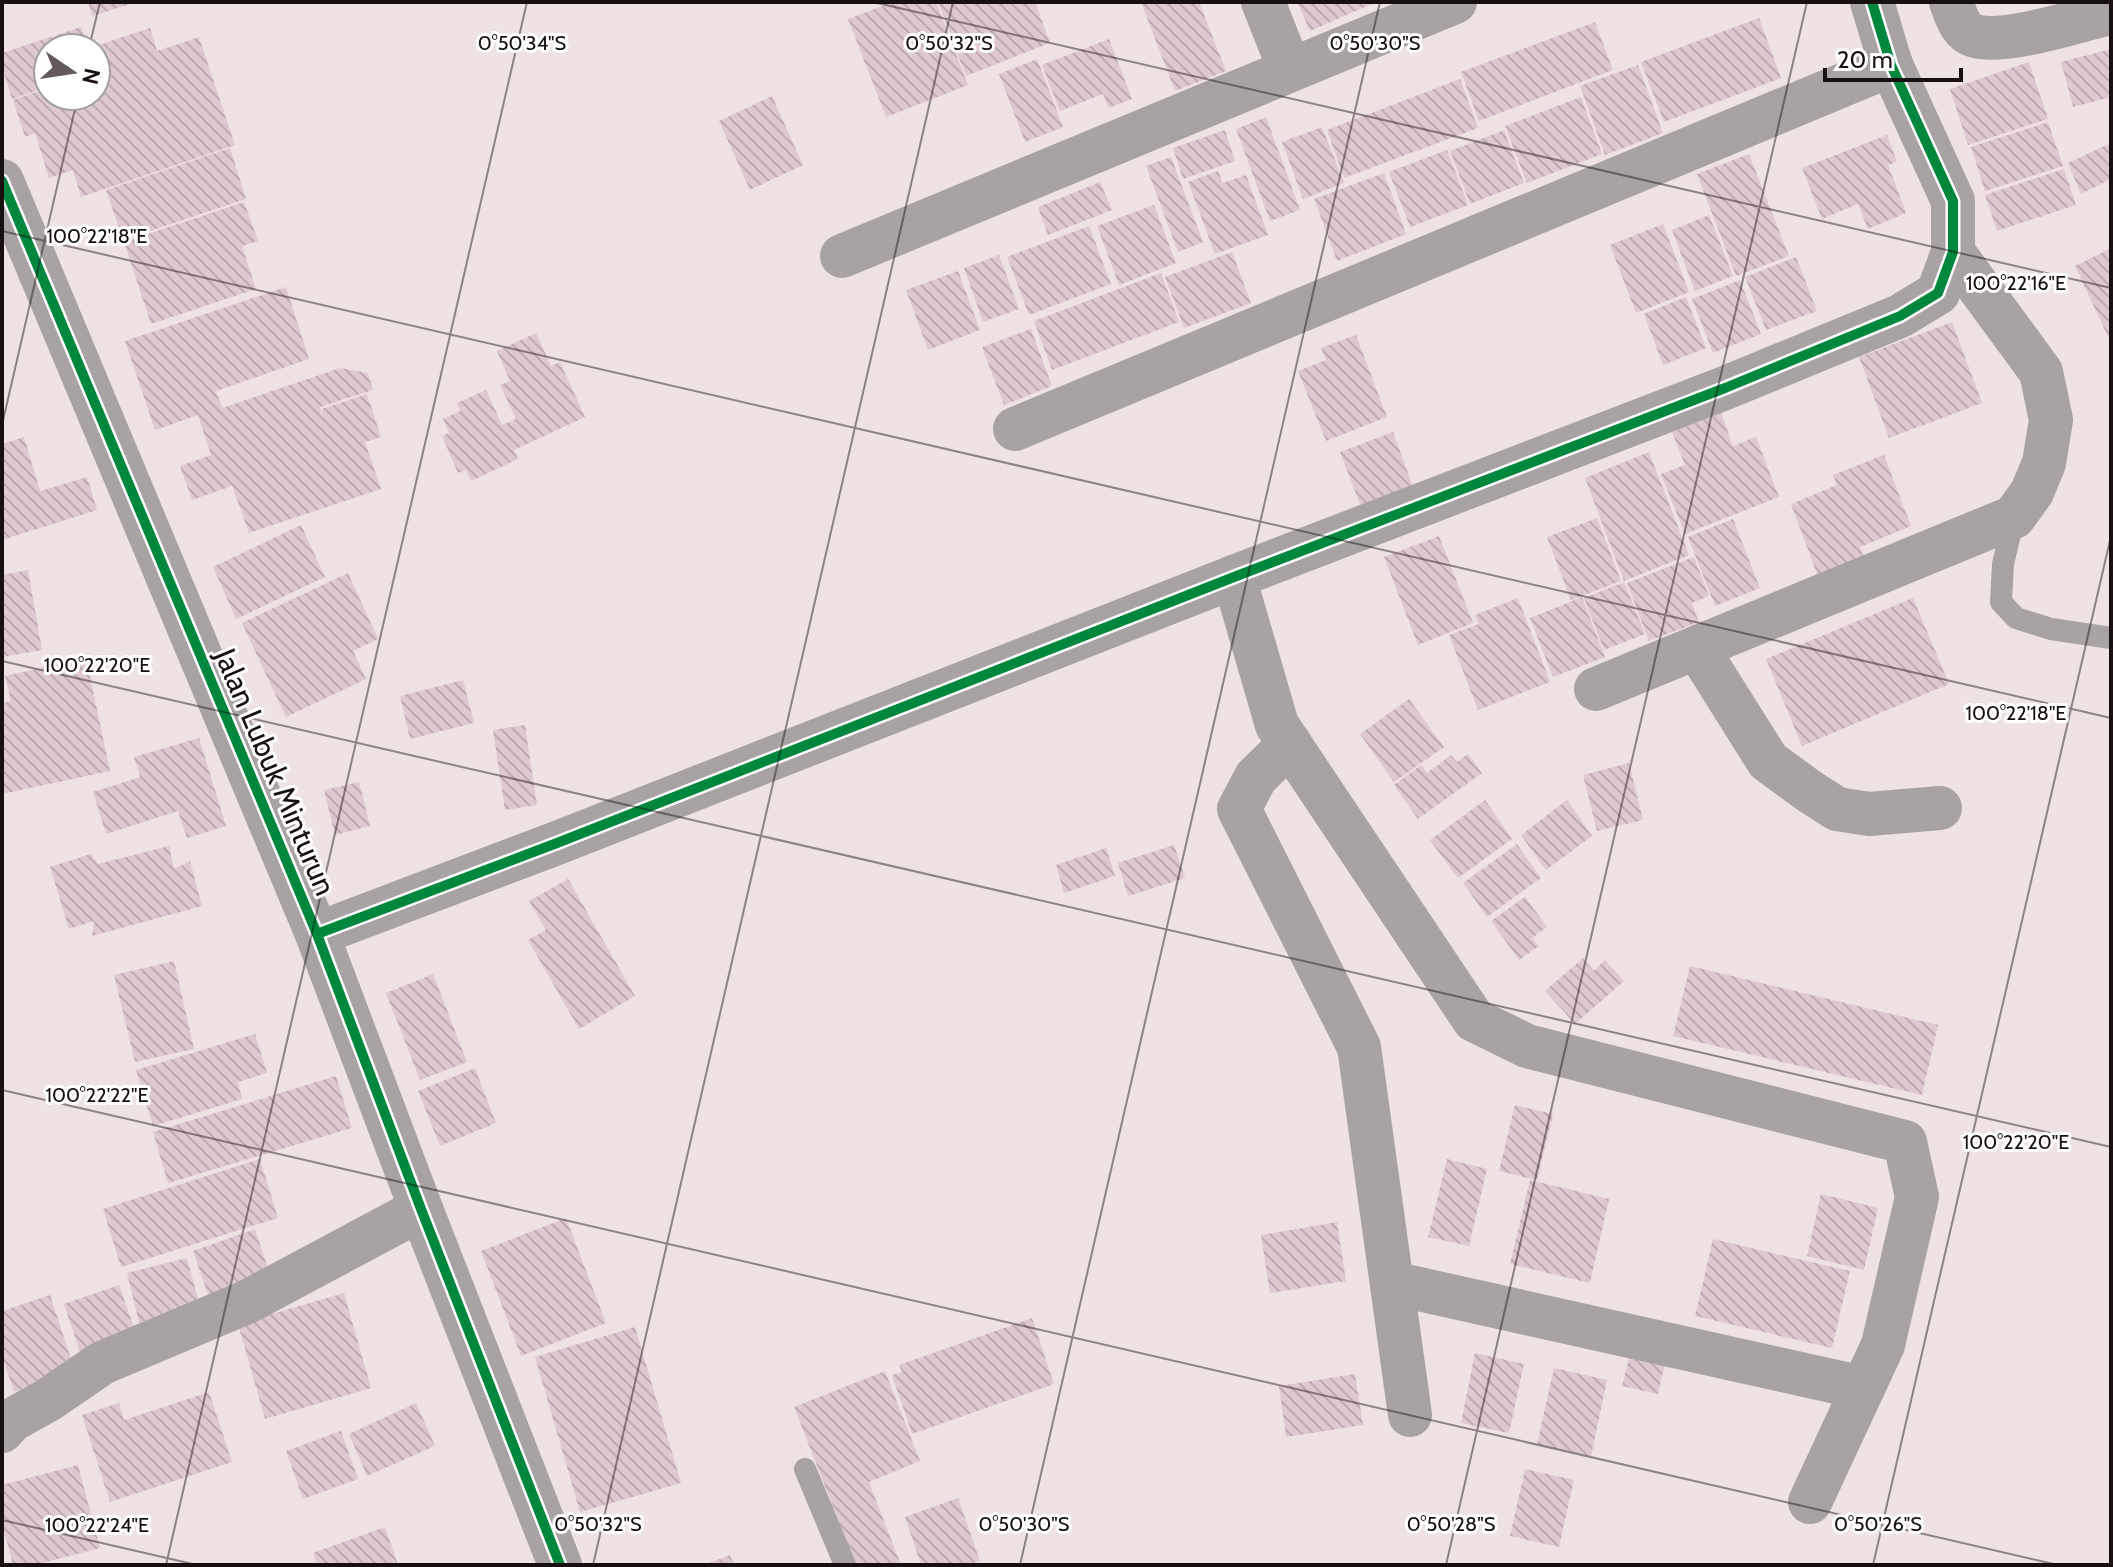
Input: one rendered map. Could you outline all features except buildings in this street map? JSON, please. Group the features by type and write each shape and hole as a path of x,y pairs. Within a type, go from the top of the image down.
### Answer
{"street":[{"path":"1263,2 1290,70"},
{"path":"842,256 1455,2"},
{"path":"317,934 1725,388 1900,316 1938,293 1953,252 1953,201 1891,65 1872,2"},
{"path":"1951,2 1959,25 1973,36 2007,38 2111,13"},
{"path":"1015,429 1891,65"},
{"name":"Jalan Lubuk Minturun","path":"2,181 317,934 560,1565"},
{"path":"1596,689 2014,517 2032,492 2044,463 2051,420 2041,372 1953,252"},
{"path":"1234,577 1277,725 1474,1020 1527,1046 1905,1142 1917,1197 1883,1345 1810,1502"},
{"path":"1697,648 1768,761 1809,791 1837,809 1869,814 1940,808"},
{"path":"1290,744 1256,777 1239,809 1359,1047 1410,1415"},
{"path":"2,1431 12,1420 102,1363 247,1302 421,1209"},
{"path":"1392,1283 1863,1388"}],"lane":[{"path":"2014,517 2003,564 2001,602 2016,618 2051,629 2111,638"},
{"path":"805,1469 845,1565"}],"cycle path":[{"path":"317,934 1725,388 1900,316 1938,293 1953,252 1953,201 1891,65 1872,2"},
{"path":"2,181 317,934 560,1565"}]}
